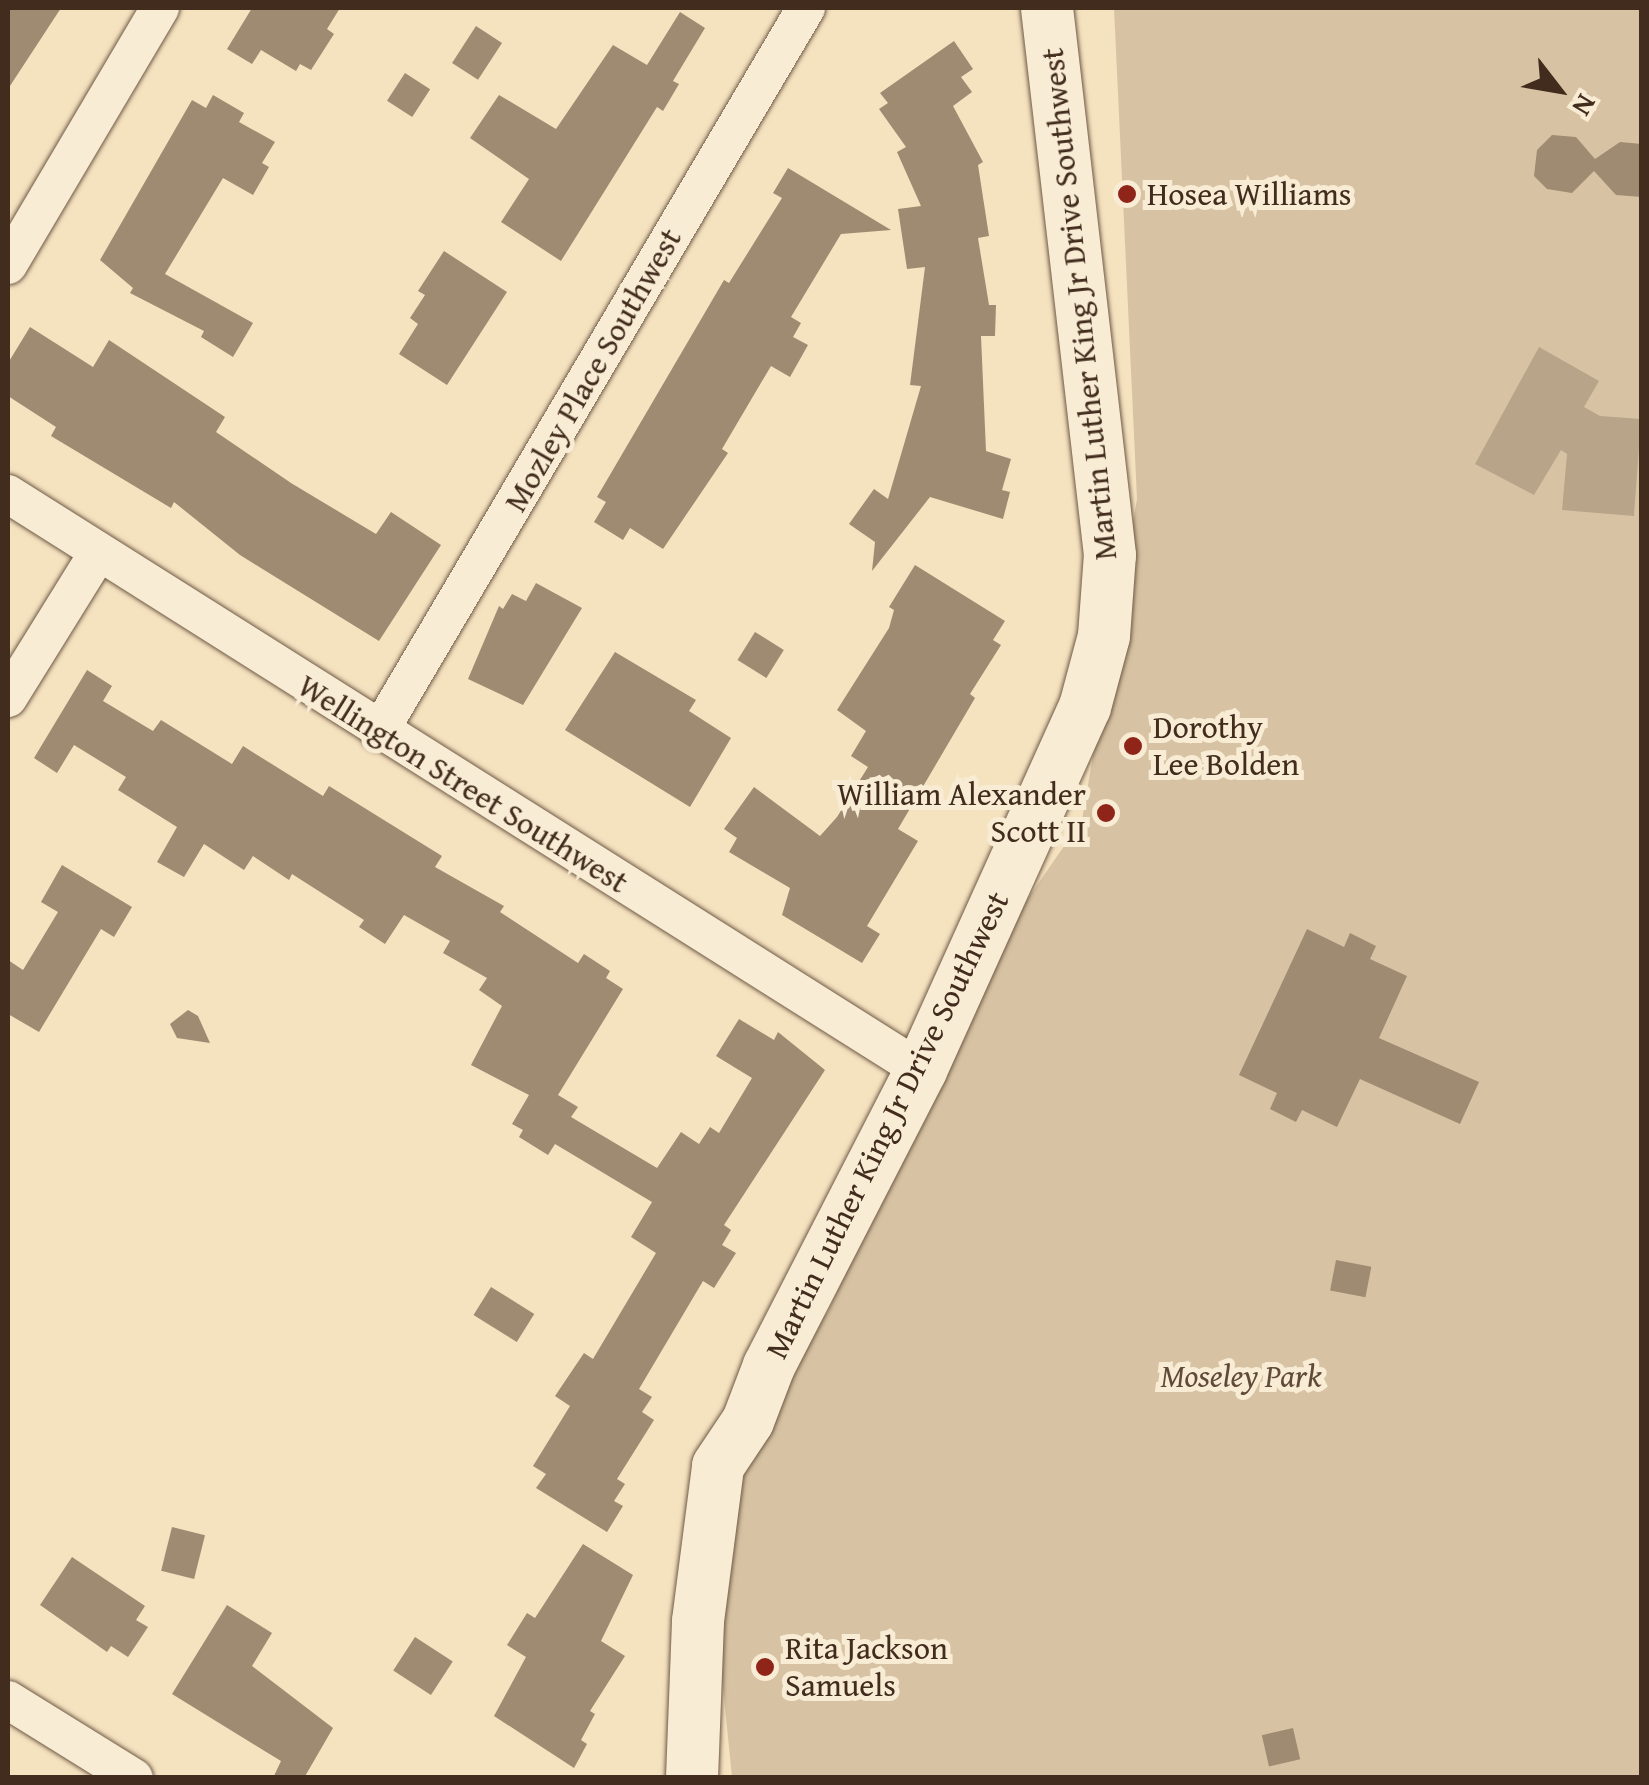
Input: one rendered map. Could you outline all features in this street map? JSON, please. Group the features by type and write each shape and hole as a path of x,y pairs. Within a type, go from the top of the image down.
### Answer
{"main road":[{"name":"Martin Luther King Jr Drive Southwest","path":"692,1778 698,1621 718,1466 748,1422 769,1366 921,1070 1085,708 1104,636 1110,555 1047,8"},
{"name":"Martin Luther King Jr Drive Southwest","path":"722,1778 733,1590 755,1469 748,1422"}],"street":[{"path":"8,265 160,8"},
{"name":"Mozley Place Southwest","path":"379,732 806,8"},
{"name":"Wellington Street Southwest","path":"8,494 379,732 921,1070"},
{"path":"8,698 98,553"},
{"path":"8,1700 126,1775"}],"green space":[{"name":"Moseley Park","path":"1114,8 1641,8 1641,1777 732,1777 702,1480 828,1312 982,965 1082,820 1137,499"}],"shaded area":[{"path":"1539,347 1599,381 1584,407 1600,416 1641,419 1634,516 1562,510 1567,454 1561,450 1534,495 1475,464"}],"building":[{"path":"8,8 61,8 8,89"},
{"path":"252,8 340,8 327,29 334,34 311,70 300,64 296,71 261,50 252,64 227,49"},
{"path":"680,12 705,28 673,81 679,84 663,111 657,107 561,261 501,222 529,179 470,138 499,95 556,129 613,45 647,65"},
{"path":"476,26 502,43 478,80 452,63"},
{"path":"954,41 973,69 961,77 972,92 953,106 983,162 978,165 989,236 978,238 989,305 996,305 995,336 981,336 986,451 1011,459 1002,490 1010,492 1003,519 930,497 872,571 875,542 849,524 874,489 888,499 921,386 910,385 925,267 907,269 898,209 921,206 897,152 906,147 879,109 888,103 880,93"},
{"path":"405,73 430,89 412,117 387,101"},
{"path":"213,95 244,113 239,122 275,142 262,163 269,167 253,195 223,178 165,274 253,323 233,357 201,337 204,331 130,293 133,288 100,260 192,100 206,108"},
{"path":"1552,135 1576,137 1595,159 1620,142 1642,144 1642,197 1616,195 1594,171 1572,193 1547,189 1534,176 1537,150"},
{"path":"788,168 891,230 841,234 791,317 801,323 793,337 808,345 790,377 771,366 722,449 728,453 663,549 630,528 623,540 594,522 606,502 597,497 724,280 729,283 782,198 773,193"},
{"path":"444,251 507,292 447,385 399,354 418,324 410,318 425,295 418,291"},
{"path":"30,327 93,367 109,340 225,417 216,432 291,483 376,534 391,512 441,545 379,641 240,555 174,502 171,508 51,436 56,427 8,396 8,363"},
{"path":"915,565 1005,621 993,640 1001,645 970,694 975,698 898,829 918,841 867,926 880,934 862,963 782,915 790,888 729,852 737,838 724,829 754,787 820,836 837,817 868,767 851,756 866,731 837,710 889,628 894,610 889,607"},
{"path":"536,583 582,608 523,705 468,679 499,606 503,609 512,594 526,601"},
{"path":"755,632 784,650 766,678 738,660"},
{"path":"615,652 696,700 689,711 731,738 690,807 565,730"},
{"path":"87,670 112,686 103,701 153,731 161,720 232,764 243,746 323,796 329,786 442,856 435,867 504,906 500,912 578,963 584,954 610,971 606,978 623,989 558,1095 578,1107 571,1117 657,1168 681,1132 699,1144 710,1127 719,1133 752,1078 716,1056 739,1019 774,1040 778,1032 825,1070 724,1225 731,1230 722,1245 736,1253 714,1288 703,1281 639,1389 652,1397 642,1412 654,1420 617,1479 625,1484 614,1501 623,1506 607,1532 536,1488 546,1474 533,1466 570,1406 555,1396 584,1353 593,1359 656,1253 631,1237 652,1202 555,1144 548,1155 519,1137 523,1130 512,1124 529,1095 471,1065 502,1006 479,990 487,978 443,953 450,941 404,915 385,944 359,927 364,920 292,874 289,880 253,856 244,870 204,844 184,877 157,862 177,827 118,790 126,777 74,745 57,773 34,758"},
{"path":"62,865 132,907 114,937 101,929 39,1032 8,1014 8,960 23,970 58,912 41,902"},
{"path":"1307,929 1344,947 1350,933 1376,946 1370,959 1407,976 1379,1038 1479,1082 1460,1124 1360,1079 1337,1127 1302,1110 1296,1122 1270,1109 1277,1093 1239,1075"},
{"path":"188,1010 198,1016 210,1043 177,1038 170,1024"},
{"path":"1336,1260 1371,1267 1365,1297 1330,1290"},
{"path":"491,1287 534,1314 517,1342 474,1315"},
{"path":"172,1527 205,1535 194,1579 161,1571"},
{"path":"583,1544 633,1575 601,1641 625,1656 590,1711 595,1714 581,1740 587,1744 574,1768 494,1716 526,1657 507,1645 527,1613 535,1618"},
{"path":"72,1557 145,1606 136,1620 148,1627 128,1657 111,1646 107,1652 40,1605"},
{"path":"227,1605 272,1633 252,1666 333,1728 304,1778 273,1778 281,1761 172,1694"},
{"path":"415,1637 453,1662 431,1695 393,1671"},
{"path":"1293,1728 1300,1759 1269,1766 1262,1735"}],"place":[{"name":"Hosea Williams","path":"1127,194"},
{"name":"Dorothy Lee Bolden","path":"1133,746"},
{"name":"William Alexander Scott II","path":"1106,813"},
{"name":"Rita Jackson Samuels","path":"765,1667"}]}
